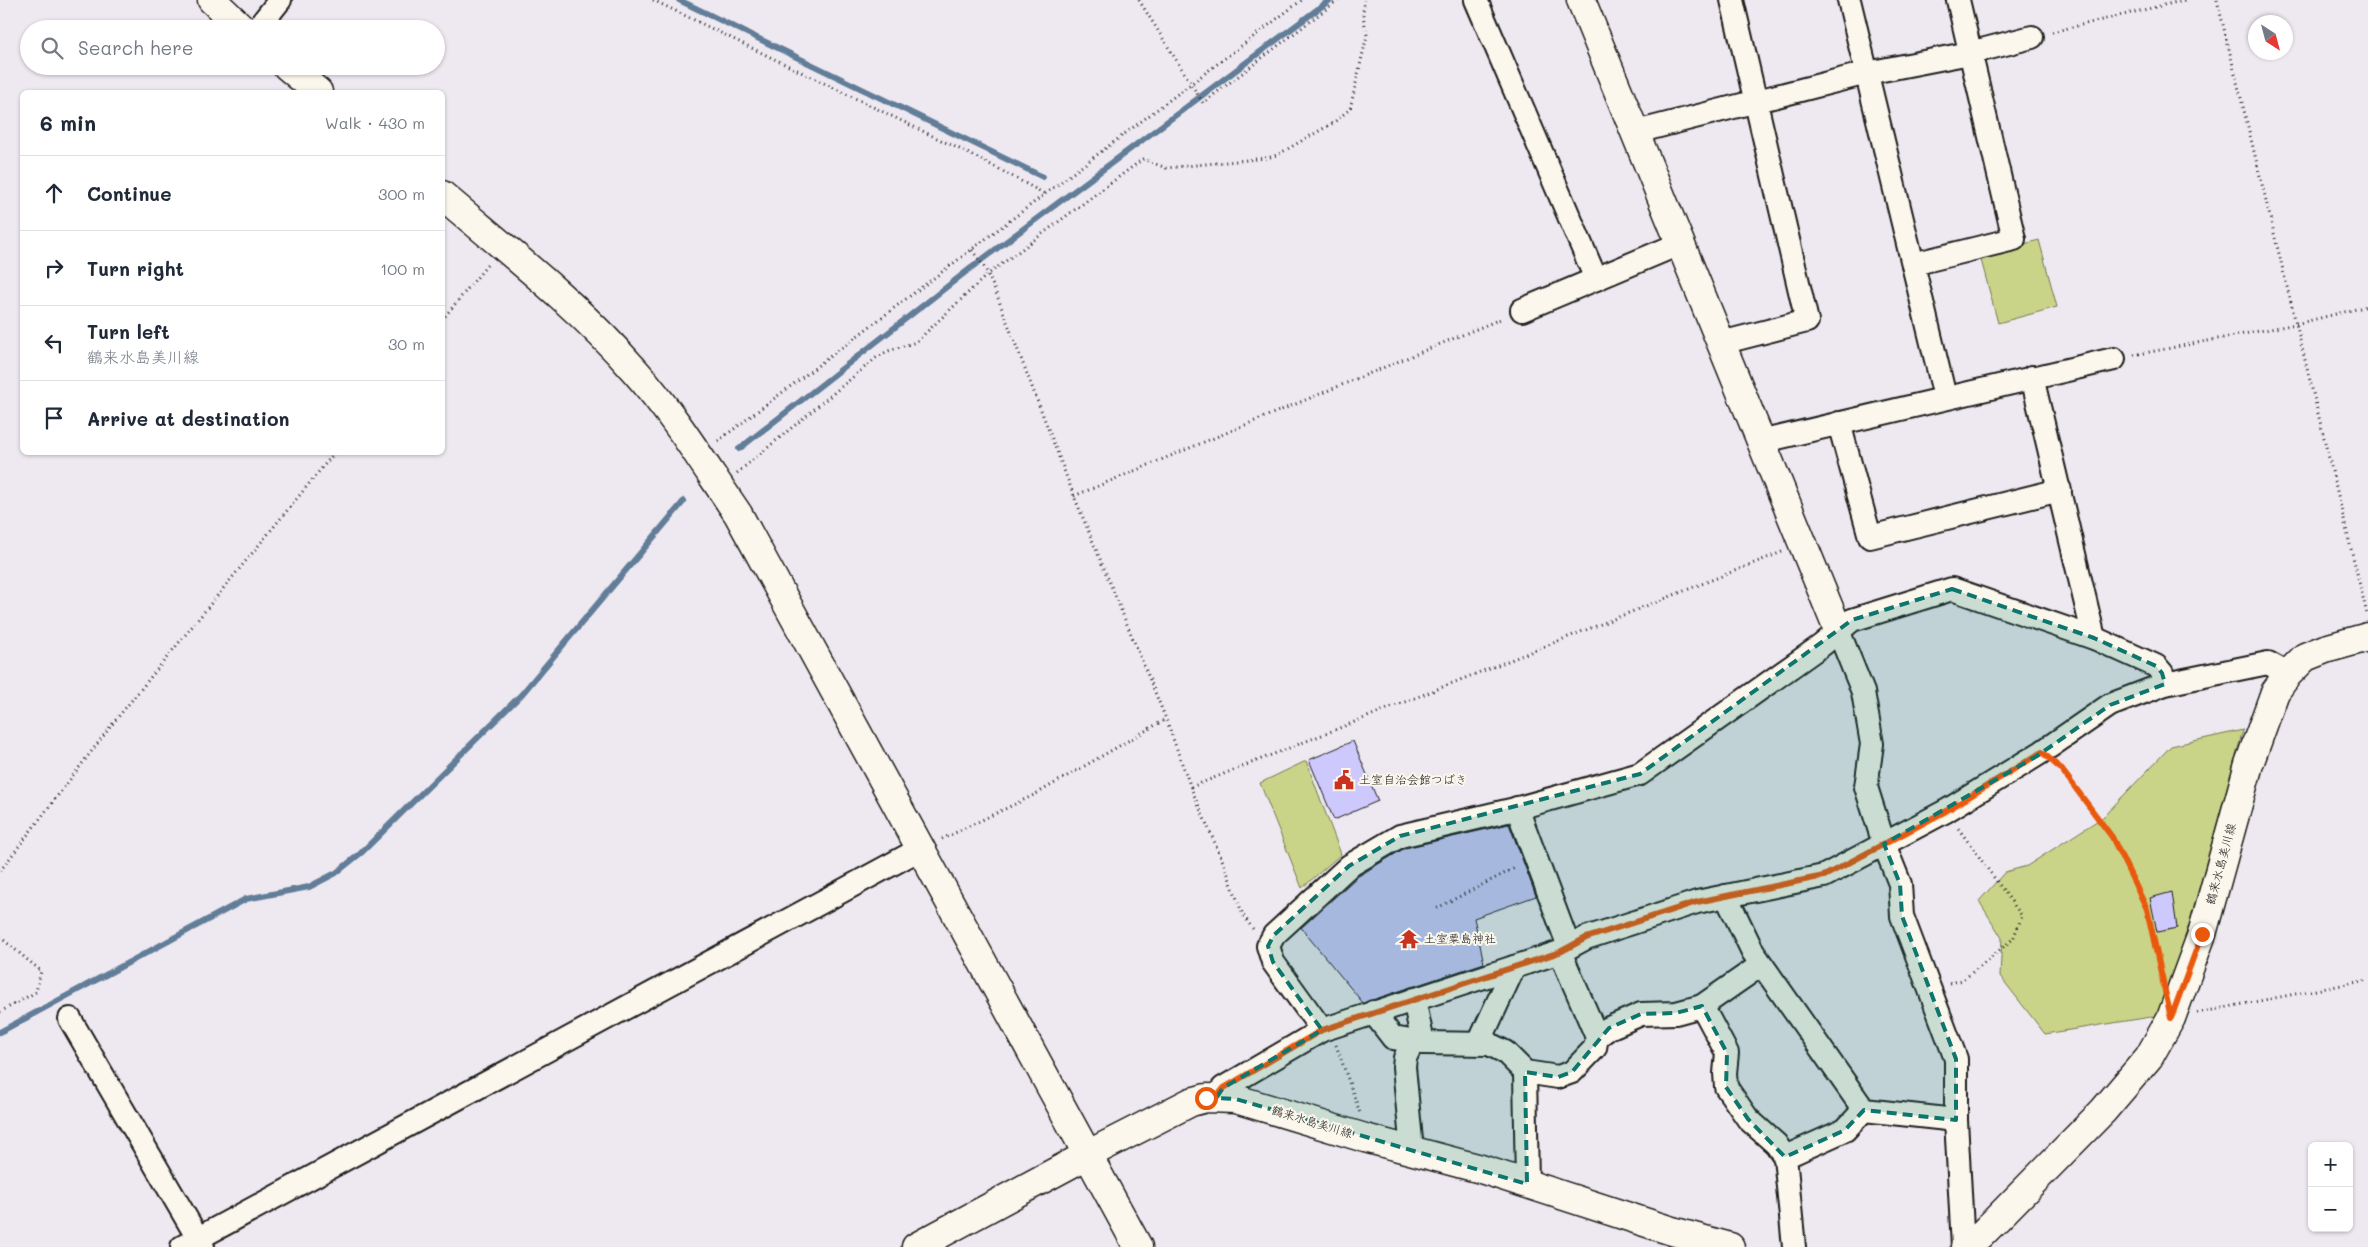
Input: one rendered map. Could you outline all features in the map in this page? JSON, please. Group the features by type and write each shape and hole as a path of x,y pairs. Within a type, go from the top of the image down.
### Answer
{"street":[{"path":"212,0 233,20"},
{"path":"264,20 280,0"},
{"path":"1476,0 1596,279"},
{"path":"1581,0 1801,544 1863,692 1872,744 1866,787 1884,844 1900,884 1902,916 1956,1059 1956,1120 1964,1247"},
{"path":"1721,343 1807,322 1732,0"},
{"path":"1849,0 1945,397"},
{"path":"1913,264 2014,239 1958,0"},
{"path":"1636,132 1867,73 1970,53 2032,37"},
{"path":"298,75 316,90"},
{"path":"445,198 565,300 636,372 699,456 746,530 1138,1247"},
{"path":"1522,310 1679,244"},
{"path":"1760,442 1945,397 2114,359"},
{"path":"2032,377 2094,638"},
{"path":"1839,423 1870,538 2060,490"},
{"path":"1326,1029 1273,962 1268,946 1274,935 1349,866 1400,836 1517,808 1640,774 1822,645 1852,620 1952,589 2094,638 2156,666 2162,673 2165,684"},
{"name":"鶴来水島美川線","path":"1964,1247 1980,1236 2103,1111 2149,1057 2171,1018 2202,934 2248,764 2275,692 2288,674 2305,657 2325,649 2368,637"},
{"path":"1216,1098 1224,1088 1326,1029 1414,998 1514,967 1604,932 1697,902 1824,876 1946,811 2042,752 2110,705 2165,684 2268,663 2288,674"},
{"path":"1373,1012 1392,1038 1418,1042 1490,1044 1505,1052 1526,1072 1558,1077 1572,1072 1595,1048 1597,1037 1564,949 1536,857 1517,808"},
{"path":"70,1020 194,1244 920,849"},
{"path":"1726,896 1752,952 1864,1110 1956,1120"},
{"path":"1597,1037 1609,1028 1641,1014 1676,1013 1702,1006 1762,965"},
{"path":"1479,1043 1514,967"},
{"path":"1412,1151 1404,1067 1405,1058 1418,1042 1414,998"},
{"path":"1702,1006 1727,1053 1726,1087 1748,1119 1776,1144 1785,1157 1794,1247"},
{"path":"1526,1072 1527,1184"},
{"name":"鶴来水島美川線","path":"916,1247 1087,1155 1191,1102 1216,1098 1236,1100 1481,1169 1672,1231 1730,1247"},
{"path":"1785,1157 1845,1130 1864,1110"}],"path":[{"path":"653,0 980,159 1045,194"},
{"path":"1139,0 1203,104 1338,0"},
{"path":"699,456 1302,0"},
{"path":"720,488 876,358 888,351 916,342 987,275 1143,159 1166,168 1267,158 1289,148 1343,116 1350,109 1367,35 1363,16 1364,0"},
{"path":"2032,37 2186,0"},
{"path":"2216,0 2368,617"},
{"path":"445,316 476,276 504,248"},
{"path":"972,250 985,268 994,288 1074,496 1166,720 1191,788 1224,864 1242,914 1268,946"},
{"path":"2114,359 2296,324 2368,306"},
{"path":"1074,496 1522,310"},
{"path":"0,871 120,715 333,455"},
{"path":"1191,788 1801,544"},
{"path":"920,849 1036,794 1166,720"},
{"path":"2042,752 2062,770 2112,837 2147,909 2163,982"},
{"path":"1929,989 1962,980 2013,940 2022,916 1946,811"},
{"path":"1437,908 1536,857"},
{"path":"0,937 41,971 36,992 0,1012"},
{"path":"2171,1018 2368,980"},
{"path":"1326,1029 1369,1139"}],"highlighted area":[{"path":"1952,589 2094,638 2156,666 2162,673 2165,684 2110,705 2037,756 1884,844 1900,884 1902,916 1956,1059 1956,1120 1864,1110 1845,1130 1785,1157 1748,1119 1726,1087 1727,1053 1702,1006 1676,1013 1641,1014 1609,1028 1572,1072 1558,1077 1525,1072 1527,1184 1236,1099 1216,1098 1223,1088 1322,1030 1273,962 1268,946 1274,935 1349,866 1400,836 1640,774 1852,620"}],"green space":[{"path":"2039,240 2057,307 1998,323 1980,256"},
{"path":"2243,730 2184,943 2157,1016 2045,1034 2000,976 2002,938 1979,901 2005,872 2027,866 2103,817 2171,746"},
{"path":"1306,761 1341,854 1302,888 1260,783"}],"building":[{"name":"土室自治会館つばき","path":"1353,741 1378,801 1334,820 1309,760"},
{"path":"1509,824 1536,896 1474,918 1484,963 1363,1003 1301,928 1357,877 1405,848"},
{"path":"2172,892 2177,928 2157,932 2150,898"}],"waterway":[{"path":"679,0 1043,177"},
{"path":"739,449 976,264 1330,0"},
{"path":"0,1032 246,899 309,887 336,873 361,853 521,695 684,501"}],"place":[{"name":"土室自治会館つばき","path":"1344,780"},
{"name":"土室粟島神社","path":"1409,939"}],"route":[{"path":"1206,1098 1216,1098 1224,1088 1322,1030 1414,998 1560,952 1586,938 1697,902 1781,883 1824,876 1946,811 2042,752 2062,770 2112,837 2147,909 2171,1018 2202,934"}]}
